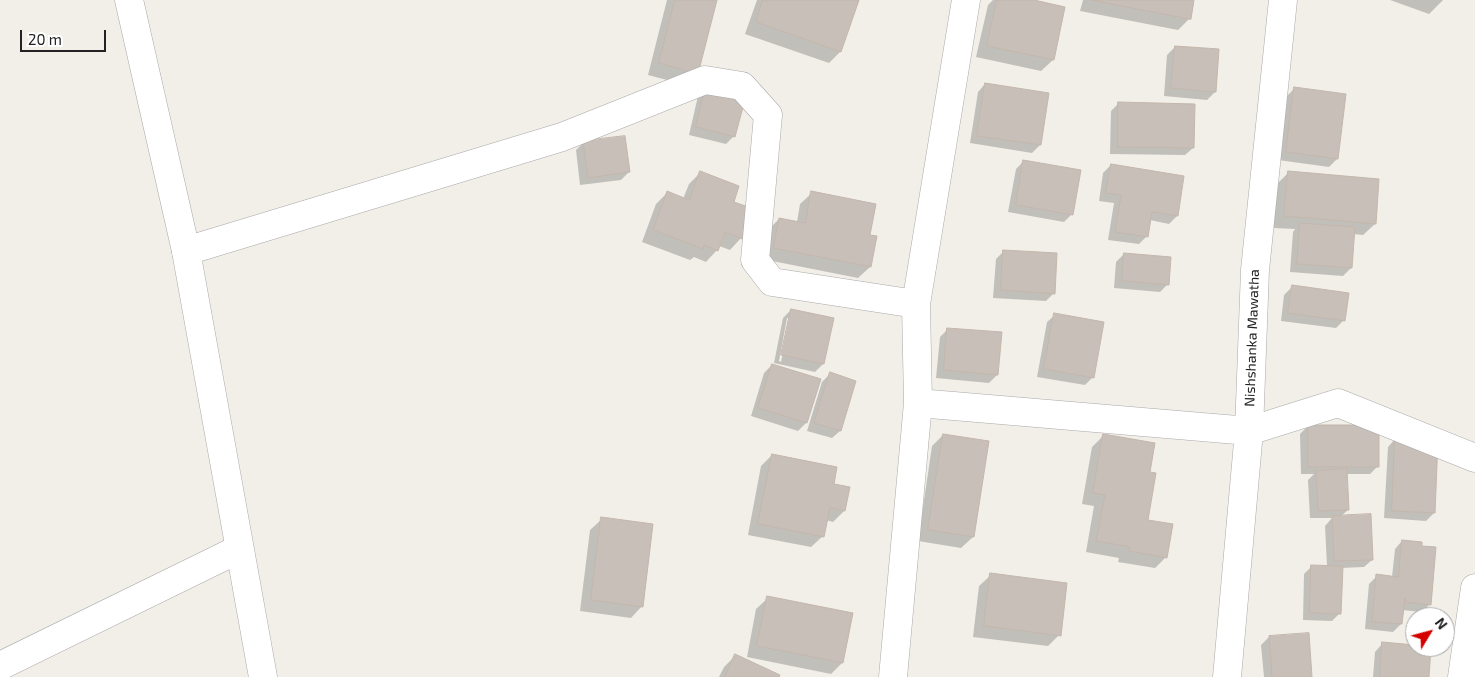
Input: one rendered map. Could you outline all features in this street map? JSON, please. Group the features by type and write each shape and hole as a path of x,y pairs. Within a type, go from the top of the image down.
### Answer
{"street":[{"path":"129,0 186,251 263,677"},
{"path":"893,677 918,403 916,304 966,0"},
{"name":"Nishshanka Mawatha","path":"1227,677 1249,431 1255,270 1283,0"},
{"path":"186,251 562,137 705,80 742,86 768,115 755,260 772,282 916,304"},
{"path":"918,403 1249,431 1338,403 1475,458"},
{"path":"0,666 239,549"},
{"path":"1462,677 1475,588"}],"building":[{"path":"675,0 717,0 698,74 659,63"},
{"path":"763,0 859,0 841,52 756,22"},
{"path":"997,0 1034,0 1065,7 1054,60 987,46"},
{"path":"1091,0 1194,0 1191,19"},
{"path":"1175,46 1219,49 1216,92 1171,88"},
{"path":"985,83 1049,93 1041,145 977,136"},
{"path":"706,86 746,96 735,137 696,127"},
{"path":"1294,87 1346,94 1338,159 1286,152"},
{"path":"1118,102 1195,104 1194,148 1118,147"},
{"path":"625,136 630,172 588,178 583,141"},
{"path":"1023,160 1081,170 1073,215 1016,205"},
{"path":"1111,164 1184,176 1178,216 1152,212 1148,237 1115,232 1121,195 1106,193"},
{"path":"700,171 739,186 734,202 754,209 742,239 725,232 718,251 704,245 703,249 653,230 667,191 689,200"},
{"path":"1288,171 1379,179 1376,224 1284,216"},
{"path":"811,191 876,204 870,235 877,236 871,267 773,248 779,218 805,223"},
{"path":"1300,223 1355,227 1352,268 1297,264"},
{"path":"1003,250 1057,253 1055,294 1001,290"},
{"path":"1124,253 1171,257 1169,285 1122,281"},
{"path":"1292,285 1349,293 1345,321 1288,313"},
{"path":"791,309 834,318 824,364 781,355"},
{"path":"1054,313 1104,322 1094,378 1044,369"},
{"path":"947,328 1002,332 998,375 944,370"},
{"path":"772,364 821,379 807,423 758,408"},
{"path":"830,372 856,381 841,431 814,423"},
{"path":"1308,425 1379,425 1379,467 1308,467"},
{"path":"943,434 989,441 974,537 928,530"},
{"path":"1103,434 1155,443 1150,472 1156,473 1148,520 1173,524 1167,558 1129,551 1130,547 1096,541 1105,495 1093,493"},
{"path":"1395,437 1438,439 1435,513 1392,511"},
{"path":"772,454 837,467 834,484 850,487 845,511 830,508 824,537 758,524"},
{"path":"1347,469 1349,510 1318,511 1316,471"},
{"path":"1371,514 1373,560 1334,561 1332,516"},
{"path":"601,517 653,524 643,607 591,600"},
{"path":"1402,540 1422,542 1422,546 1436,547 1431,605 1405,602 1405,598 1402,624 1372,622 1376,574 1398,577"},
{"path":"1311,565 1343,566 1341,614 1310,613"},
{"path":"990,573 1067,583 1061,636 984,626"},
{"path":"767,596 853,613 843,663 757,646"},
{"path":"1309,633 1312,677 1272,677 1269,636"},
{"path":"1382,642 1405,644 1405,657 1430,657 1429,677 1380,677"},
{"path":"735,654 780,675 779,677 725,677"}]}
